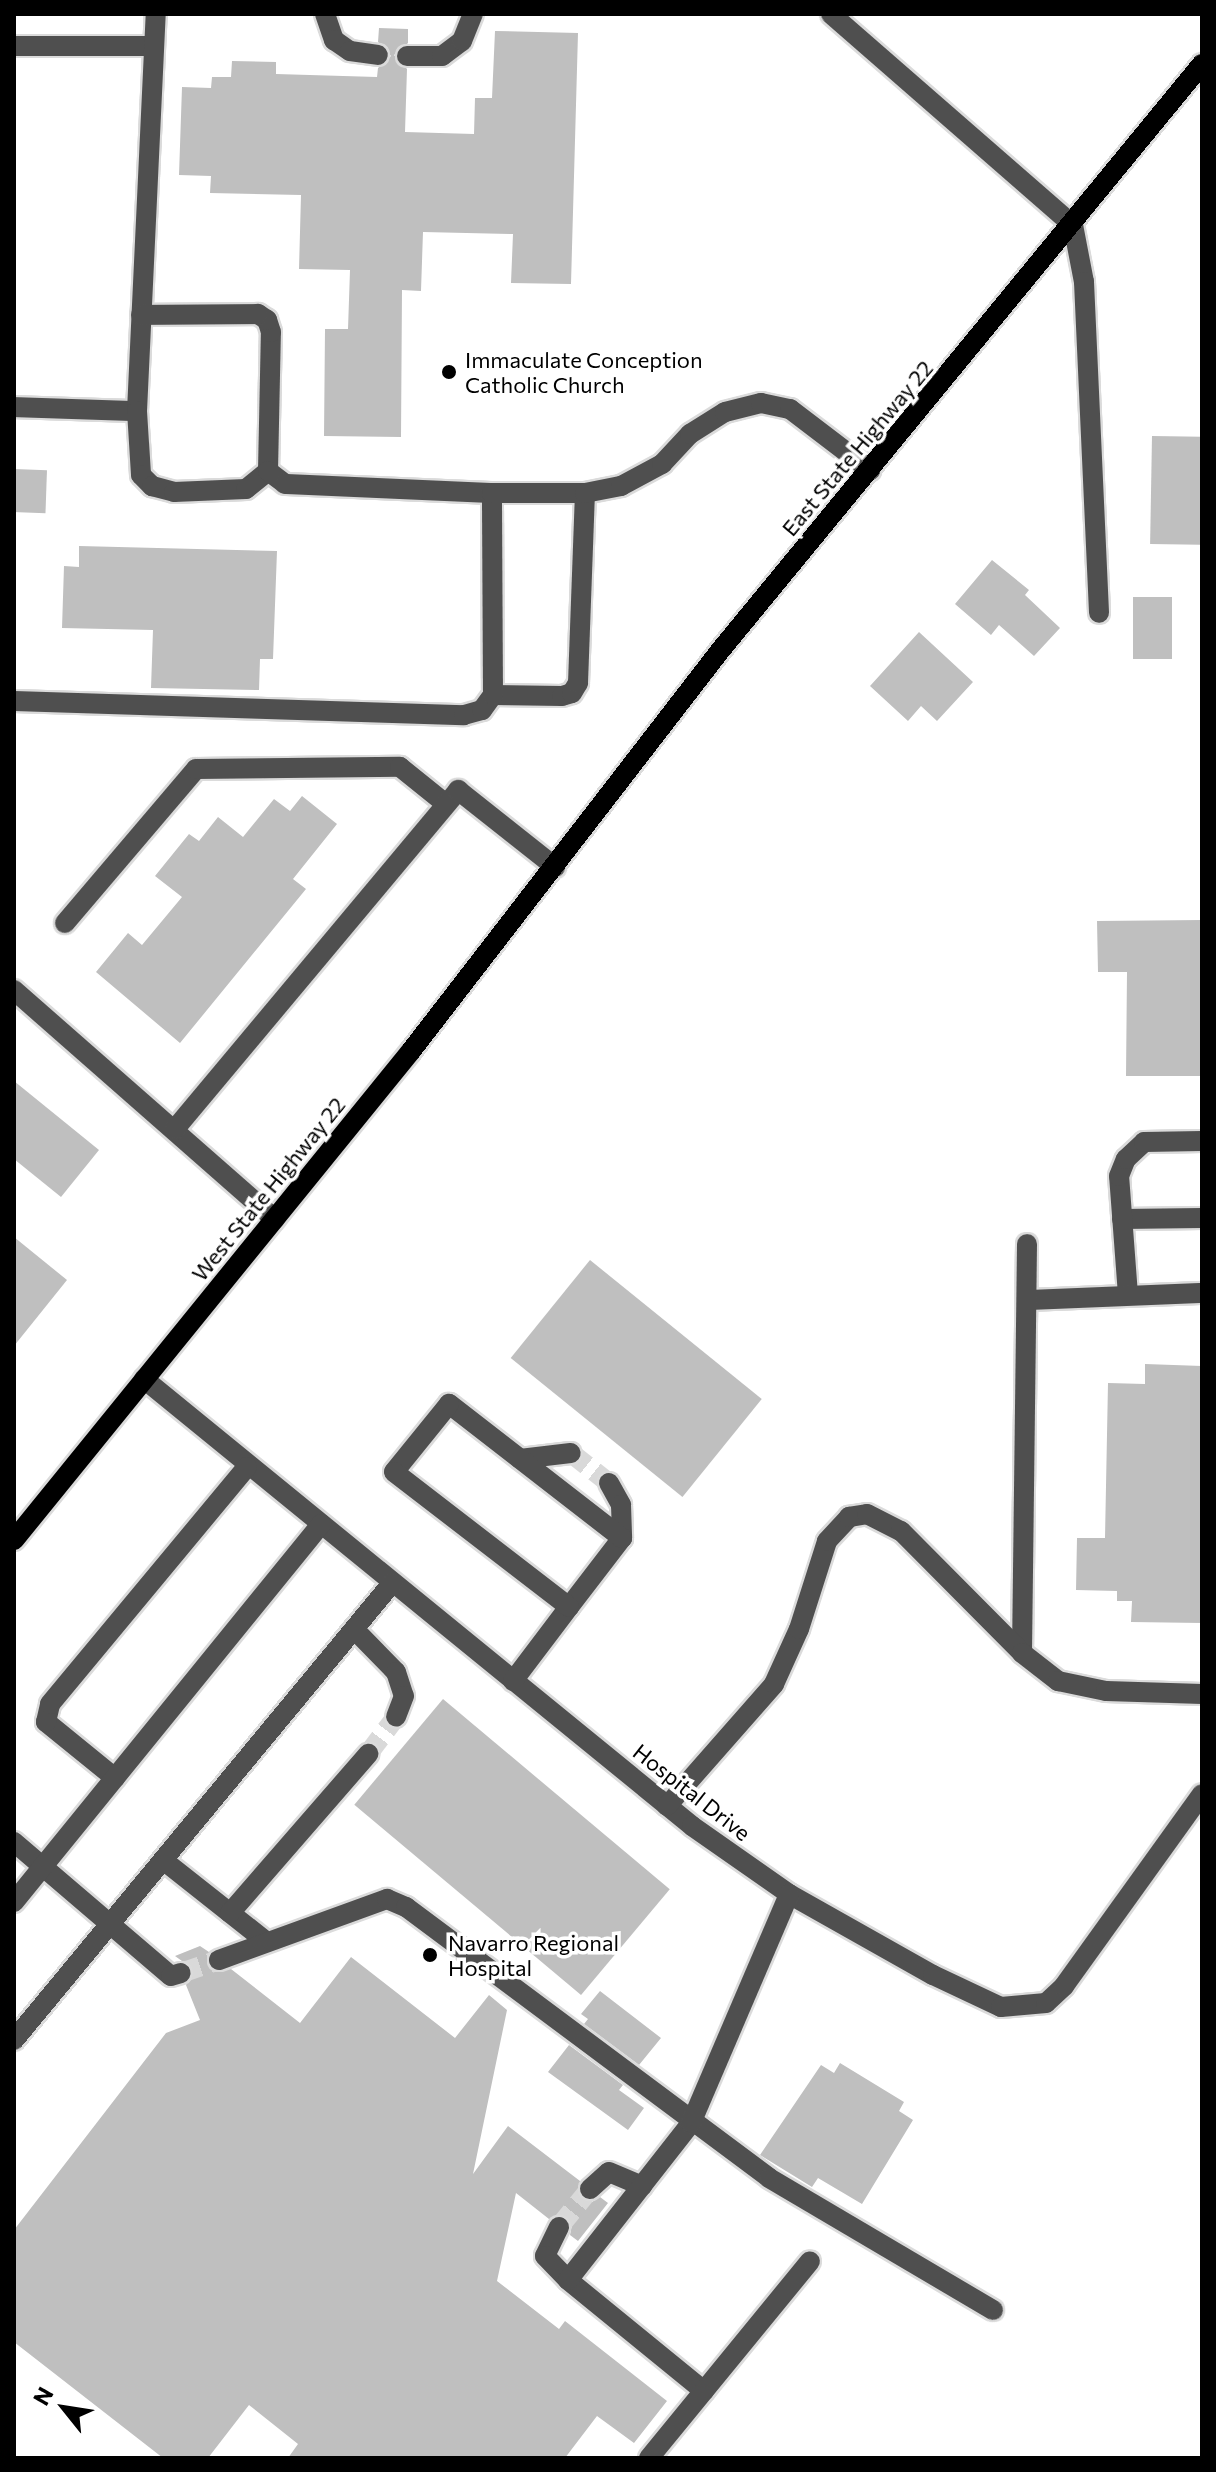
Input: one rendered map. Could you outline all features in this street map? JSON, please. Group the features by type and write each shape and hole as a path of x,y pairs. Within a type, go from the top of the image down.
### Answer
{"main road":[{"name":"East State Highway 22","path":"555,867 719,652 1073,225 1202,64"},
{"name":"West State Highway 22","path":"14,1540 555,867"}],"street":[{"path":"141,315 258,314 267,320 271,332 268,471 246,489 174,492 152,486 141,475 137,411 152,46 156,14"},
{"path":"325,14 334,40 350,51 378,55"},
{"path":"407,56 442,56 462,41 473,14"},
{"path":"831,14 1073,225 1084,282 1099,613"},
{"path":"14,46 152,46"},
{"path":"268,471 285,484 492,493 585,493 635,479 662,464 690,434 725,412 761,403 790,409 870,470"},
{"path":"14,407 137,411"},
{"path":"14,701 464,715 482,710 493,695 492,493"},
{"path":"493,695 562,696 572,693 578,683 585,493"},
{"path":"65,923 196,769 400,767 446,804"},
{"path":"175,1129 458,790 555,867"},
{"path":"14,990 275,1219"},
{"path":"1128,1295 1119,1176 1126,1159 1144,1142 1202,1141"},
{"path":"1122,1219 1202,1218"},
{"path":"1022,1653 1027,1244"},
{"path":"1027,1300 1202,1293"},
{"name":"Hospital Drive","path":"144,1379 247,1467 667,1806 789,1894 933,1975 1001,2007 1046,2003 1064,1986 1202,1794"},
{"path":"569,1607 394,1472 449,1404 622,1538"},
{"path":"520,1459 571,1453"},
{"path":"115,1778 46,1722 50,1704 247,1467"},
{"path":"513,1681 622,1538 621,1505 609,1483"},
{"path":"667,1806 774,1684 799,1629 827,1541 849,1517 867,1514 901,1531 1022,1653 1058,1681 1106,1691 1202,1694"},
{"path":"14,1902 321,1524"},
{"path":"14,2040 392,1583"},
{"path":"354,1629 396,1672 404,1696 396,1717"},
{"path":"230,1913 368,1754"},
{"path":"14,1842 108,1926 171,1976 181,1973"},
{"path":"163,1860 267,1942"},
{"path":"568,2280 691,2123 789,1894"},
{"path":"219,1960 387,1899 406,1907 691,2123 769,2178 993,2310"},
{"path":"590,2189 609,2172 642,2186"},
{"path":"559,2227 545,2256 568,2280 704,2391"},
{"path":"649,2458 810,2261"}],"building":[{"path":"379,28 408,29 408,43 394,55 407,69 405,132 474,134 475,98 492,98 495,31 578,33 571,284 511,283 513,234 423,232 421,291 402,290 401,437 324,436 325,329 348,329 350,270 299,269 301,195 210,193 211,176 179,175 182,87 211,88 212,77 231,77 232,61 276,62 276,74 377,77 378,68 391,56 378,42"},
{"path":"1152,436 1202,437 1200,545 1150,544"},
{"path":"14,469 47,470 45,513 14,512"},
{"path":"79,546 277,551 273,659 260,659 259,690 151,688 153,630 62,628 64,566 79,567"},
{"path":"992,560 1029,590 1025,595 1060,628 1034,656 999,625 991,635 955,604"},
{"path":"1133,597 1172,597 1172,659 1133,659"},
{"path":"919,632 973,682 937,721 921,706 908,721 870,686"},
{"path":"302,796 337,824 293,879 306,889 180,1043 96,972 128,933 142,945 182,897 155,876 189,834 199,841 218,817 243,837 274,799 290,811"},
{"path":"1202,920 1202,1076 1126,1076 1127,972 1098,972 1097,921"},
{"path":"14,1081 99,1150 61,1197 14,1159"},
{"path":"14,1237 67,1280 14,1346"},
{"path":"590,1260 762,1399 682,1497 511,1358"},
{"path":"1145,1364 1202,1366 1202,1623 1131,1622 1132,1601 1117,1601 1117,1591 1076,1590 1077,1538 1105,1538 1108,1383 1145,1384"},
{"path":"443,1699 670,1889 581,1995 354,1805"},
{"path":"200,1946 209,1952 211,1970 231,1969 300,2023 351,1957 455,2038 489,1995 507,2010 473,2174 508,2126 580,2181 581,2198 592,2202 600,2197 608,2203 578,2241 570,2235 572,2225 565,2216 549,2219 516,2193 497,2281 559,2329 565,2321 667,2401 634,2443 597,2416 565,2458 288,2458 298,2444 249,2405 208,2458 163,2458 14,2342 14,2230 166,2033 200,2020 186,1985 193,1969 175,1956"},
{"path":"600,1991 661,2038 639,2065 584,2024 588,2019 581,2014"},
{"path":"569,2045 623,2085 619,2090 644,2108 628,2130 548,2072"},
{"path":"840,2063 904,2102 899,2111 913,2120 862,2204 818,2178 812,2187 760,2155 821,2065 834,2073"}],"tunnel":[{"path":"571,1453 609,1483"},
{"path":"368,1754 396,1717"},
{"path":"181,1973 219,1960"},
{"path":"559,2227 590,2189"}],"place":[{"name":"Immaculate Conception Catholic Church","path":"449,372"},
{"name":"Navarro Regional Hospital","path":"430,1955"}]}
